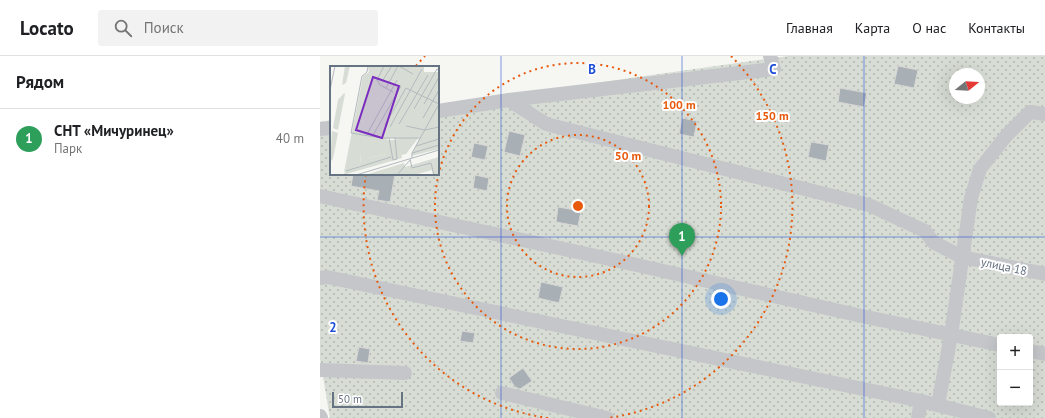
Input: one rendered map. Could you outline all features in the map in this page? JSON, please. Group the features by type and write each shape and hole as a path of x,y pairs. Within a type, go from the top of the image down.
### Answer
{"street":[{"path":"439,111 509,100 774,69 770,56"},
{"name":"улица 18","path":"509,100 546,124 869,205 925,231 933,242 962,257 1045,274"},
{"path":"938,405 951,335 971,198 980,169 1006,136 1030,112 1045,114"},
{"path":"320,129 330,128"},
{"path":"320,196 628,263 857,315 997,344"},
{"path":"320,278 327,277 921,401 989,418"},
{"path":"1033,352 1045,354"},
{"path":"320,370 405,374"},
{"path":"502,393 607,418"},
{"path":"918,418 921,401"}],"shaded area":[{"path":"788,56 1045,56 1045,418 330,418 320,359 320,122 330,120 330,175 439,175 439,105"}],"building":[{"path":"898,66 918,70 914,88 894,84"},
{"path":"840,88 867,93 864,107 838,102"},
{"path":"682,118 697,121 694,137 679,134"},
{"path":"509,131 525,135 520,156 504,152"},
{"path":"811,142 829,145 826,161 808,157"},
{"path":"474,143 488,146 485,160 471,157"},
{"path":"353,175 395,175 390,202 377,200 379,191 351,186"},
{"path":"475,175 489,178 487,191 473,188"},
{"path":"558,207 581,211 578,226 556,222"},
{"path":"541,282 563,287 559,303 538,298"},
{"path":"462,331 475,333 473,343 460,341"},
{"path":"359,347 370,349 368,363 356,361"},
{"path":"523,368 532,381 520,389 515,387 509,378"}],"place":[{"name":"СНТ «Мичуринец»","path":"682,256"}]}
